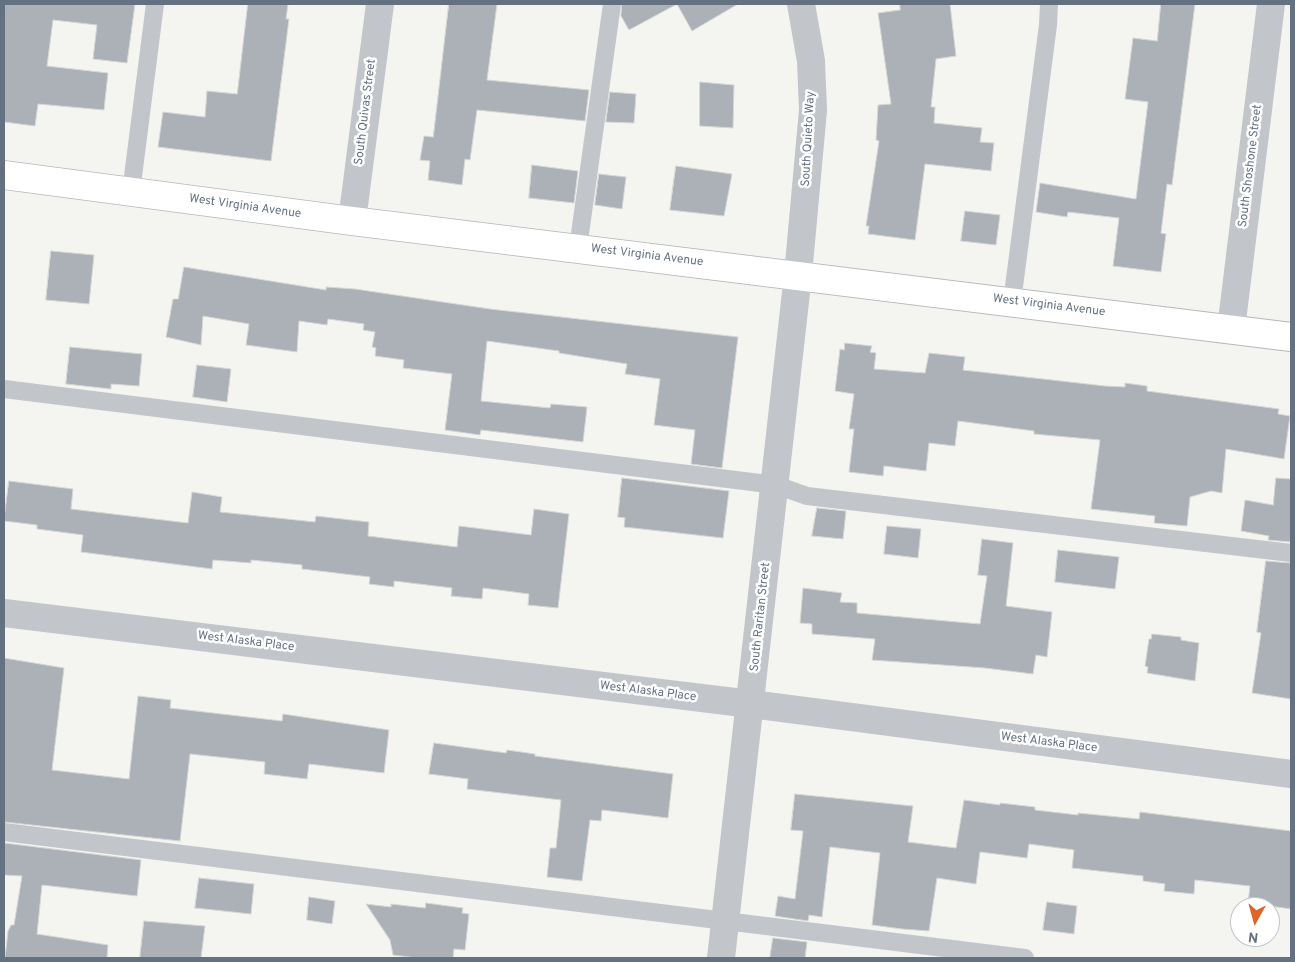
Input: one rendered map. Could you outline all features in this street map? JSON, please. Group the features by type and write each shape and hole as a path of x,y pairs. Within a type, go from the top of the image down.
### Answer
{"street":[{"name":"South Quivas Street","path":"352,221 380,4"},
{"name":"South Quieto Way","path":"798,275 813,110 811,61 801,4"},
{"name":"South Shoshone Street","path":"1231,329 1270,4"},
{"name":"West Virginia Avenue","path":"4,175 352,221 1291,337"},
{"name":"South Raritan Street","path":"721,958 776,485 798,275"},
{"name":"West Alaska Place","path":"4,613 751,704 1291,774"}],"lane":[{"path":"131,192 155,4"},
{"path":"578,248 612,4"},
{"path":"1012,302 1048,26 1049,4"},
{"path":"4,389 776,485 807,496 1291,552"},
{"path":"4,832 1024,958"}],"building":[{"path":"5,4 135,4 127,63 93,59 97,25 53,20 47,66 108,73 104,110 38,104 35,126 4,122"},
{"path":"248,4 288,4 286,19 289,19 271,161 158,147 163,112 205,117 207,91 237,94"},
{"path":"449,4 497,4 487,80 589,90 585,121 477,110 470,160 465,159 462,185 428,180 430,161 420,160 424,136 433,137"},
{"path":"622,4 677,4 629,30 621,16"},
{"path":"677,4 738,4 692,31"},
{"path":"900,4 950,4 956,56 936,59 931,107 935,107 934,123 982,128 980,142 994,143 991,171 925,164 915,240 868,234 869,226 866,226 879,141 876,140 878,105 891,104 878,13 900,10"},
{"path":"1161,4 1195,4 1172,185 1167,184 1161,233 1166,234 1161,272 1113,266 1119,218 1068,212 1067,217 1036,212 1040,183 1136,199 1148,102 1125,99 1133,38 1157,41"},
{"path":"700,82 734,85 733,128 700,126"},
{"path":"610,92 636,94 634,123 606,122"},
{"path":"532,165 578,171 574,203 529,198"},
{"path":"676,166 732,174 724,216 670,210"},
{"path":"599,174 626,177 622,209 595,205"},
{"path":"965,211 1000,215 996,245 961,241"},
{"path":"51,251 94,255 89,304 46,300"},
{"path":"184,267 326,290 326,287 355,289 490,309 738,337 722,468 691,464 695,430 654,425 660,379 625,374 627,364 559,353 559,351 487,341 481,401 550,408 551,404 587,407 583,442 481,430 480,435 445,430 452,374 403,368 404,360 375,356 376,348 372,347 375,332 363,330 364,324 328,319 327,325 299,321 297,352 246,345 249,324 203,316 201,345 166,337 173,299 178,299"},
{"path":"845,343 872,346 870,352 876,353 874,369 925,373 929,353 965,357 963,370 1105,386 1125,387 1125,383 1147,386 1147,391 1279,409 1278,414 1290,416 1284,459 1226,449 1222,493 1211,491 1190,497 1187,526 1154,523 1155,516 1091,509 1100,440 1034,434 1034,431 958,421 955,446 929,443 926,471 884,466 883,476 849,472 854,429 849,429 854,394 835,391 840,349 844,350"},
{"path":"70,347 142,354 139,386 111,384 111,389 66,384"},
{"path":"197,365 231,369 227,402 193,397"},
{"path":"622,478 729,491 723,538 624,527 625,518 618,517"},
{"path":"1276,478 1291,479 1291,542 1268,540 1269,536 1241,531 1245,500 1273,505"},
{"path":"9,481 73,489 71,509 188,523 192,492 222,497 220,512 315,522 316,516 369,522 368,536 457,547 459,526 531,535 534,509 569,514 558,608 528,605 529,594 483,588 482,599 451,596 452,588 394,581 394,587 369,584 370,577 302,569 302,565 251,560 251,563 213,560 212,569 81,552 83,535 37,529 37,525 4,521"},
{"path":"817,508 846,511 843,539 812,536"},
{"path":"887,526 921,529 918,558 884,554"},
{"path":"982,539 1013,543 1006,606 1052,612 1047,657 1036,655 1033,674 985,668 872,660 875,639 812,634 812,624 800,623 803,588 842,593 840,602 857,603 857,613 980,624 987,576 978,575"},
{"path":"1058,550 1119,557 1115,589 1055,582"},
{"path":"1266,561 1291,563 1291,699 1252,693 1261,633 1257,632"},
{"path":"1152,634 1181,637 1181,640 1199,643 1195,681 1147,673 1148,667 1145,666 1149,639 1151,639"},
{"path":"4,658 64,668 52,770 129,779 138,696 171,700 170,708 282,721 283,714 389,730 384,773 309,764 307,779 264,774 265,762 190,754 180,841 4,822"},
{"path":"434,743 506,753 507,750 535,754 535,756 673,774 668,818 602,810 601,821 590,820 582,881 547,877 550,848 556,848 561,800 467,789 468,779 429,774"},
{"path":"795,794 913,806 908,842 956,848 964,800 1035,807 1035,810 1078,815 1078,813 1139,819 1140,812 1291,831 1291,909 1280,907 1280,897 1249,897 1250,886 1195,880 1194,894 1164,891 1165,884 1143,881 1143,876 1072,868 1074,850 1029,844 1027,858 980,852 976,884 937,878 929,931 872,925 880,853 830,847 822,917 809,915 808,921 775,916 778,896 795,899 803,831 791,830"},
{"path":"4,843 141,860 137,896 42,885 37,934 108,945 107,958 5,958 8,931 11,925 14,925 22,876 4,875"},
{"path":"199,878 254,884 251,914 195,908"},
{"path":"309,897 335,901 332,924 307,920"},
{"path":"1047,902 1077,906 1074,934 1043,930"},
{"path":"426,903 463,908 462,913 469,914 465,950 454,949 453,958 417,958 393,955 390,940 366,904 391,907 391,904 425,908"},
{"path":"144,921 205,926 201,958 140,958"},
{"path":"773,938 807,942 805,958 770,958"}]}
